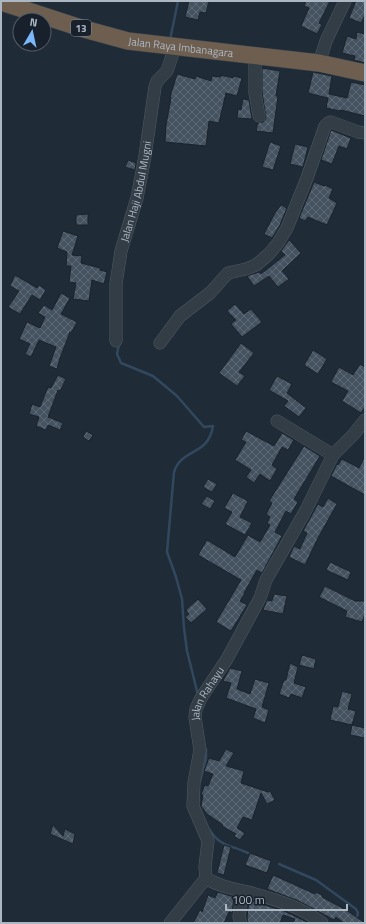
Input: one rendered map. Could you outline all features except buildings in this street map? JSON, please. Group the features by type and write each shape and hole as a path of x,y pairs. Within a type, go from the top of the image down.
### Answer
{"highway":[{"name":"Jalan Raya Imbanagara","path":"1,2 84,29 128,41 319,63 365,73"}],"street":[{"path":"319,63 326,42 345,1"},
{"name":"Jalan Haji Abdul Mugni","path":"116,341 116,284 120,257 136,198 145,156 155,87 162,77 170,46"},
{"path":"255,55 255,93 259,116"},
{"path":"160,343 180,316 210,293 228,273 256,265 269,254 278,243 287,228 307,178 325,126 331,122 358,132 365,133"},
{"name":"Jalan Rahayu","path":"206,878 205,867 208,841 193,806 193,789 200,750 194,717 199,701 228,660 260,598 266,580 306,510 333,455 353,435 365,420"},
{"path":"277,421 333,455"},
{"path":"170,923 206,878 217,884 286,903 300,909 322,923"},
{"path":"241,923 239,917 242,891"}],"waterway":[{"path":"170,40 178,1"},
{"path":"119,344 117,354 121,363 153,376 177,396 204,427 213,426 206,443 201,448 183,459 178,464 174,472 167,552 182,599 187,651 198,695"},
{"path":"200,781 206,759 206,749"},
{"path":"209,829 217,839 226,845 248,853"},
{"path":"279,864 316,880 356,909 358,913 355,923"}]}
